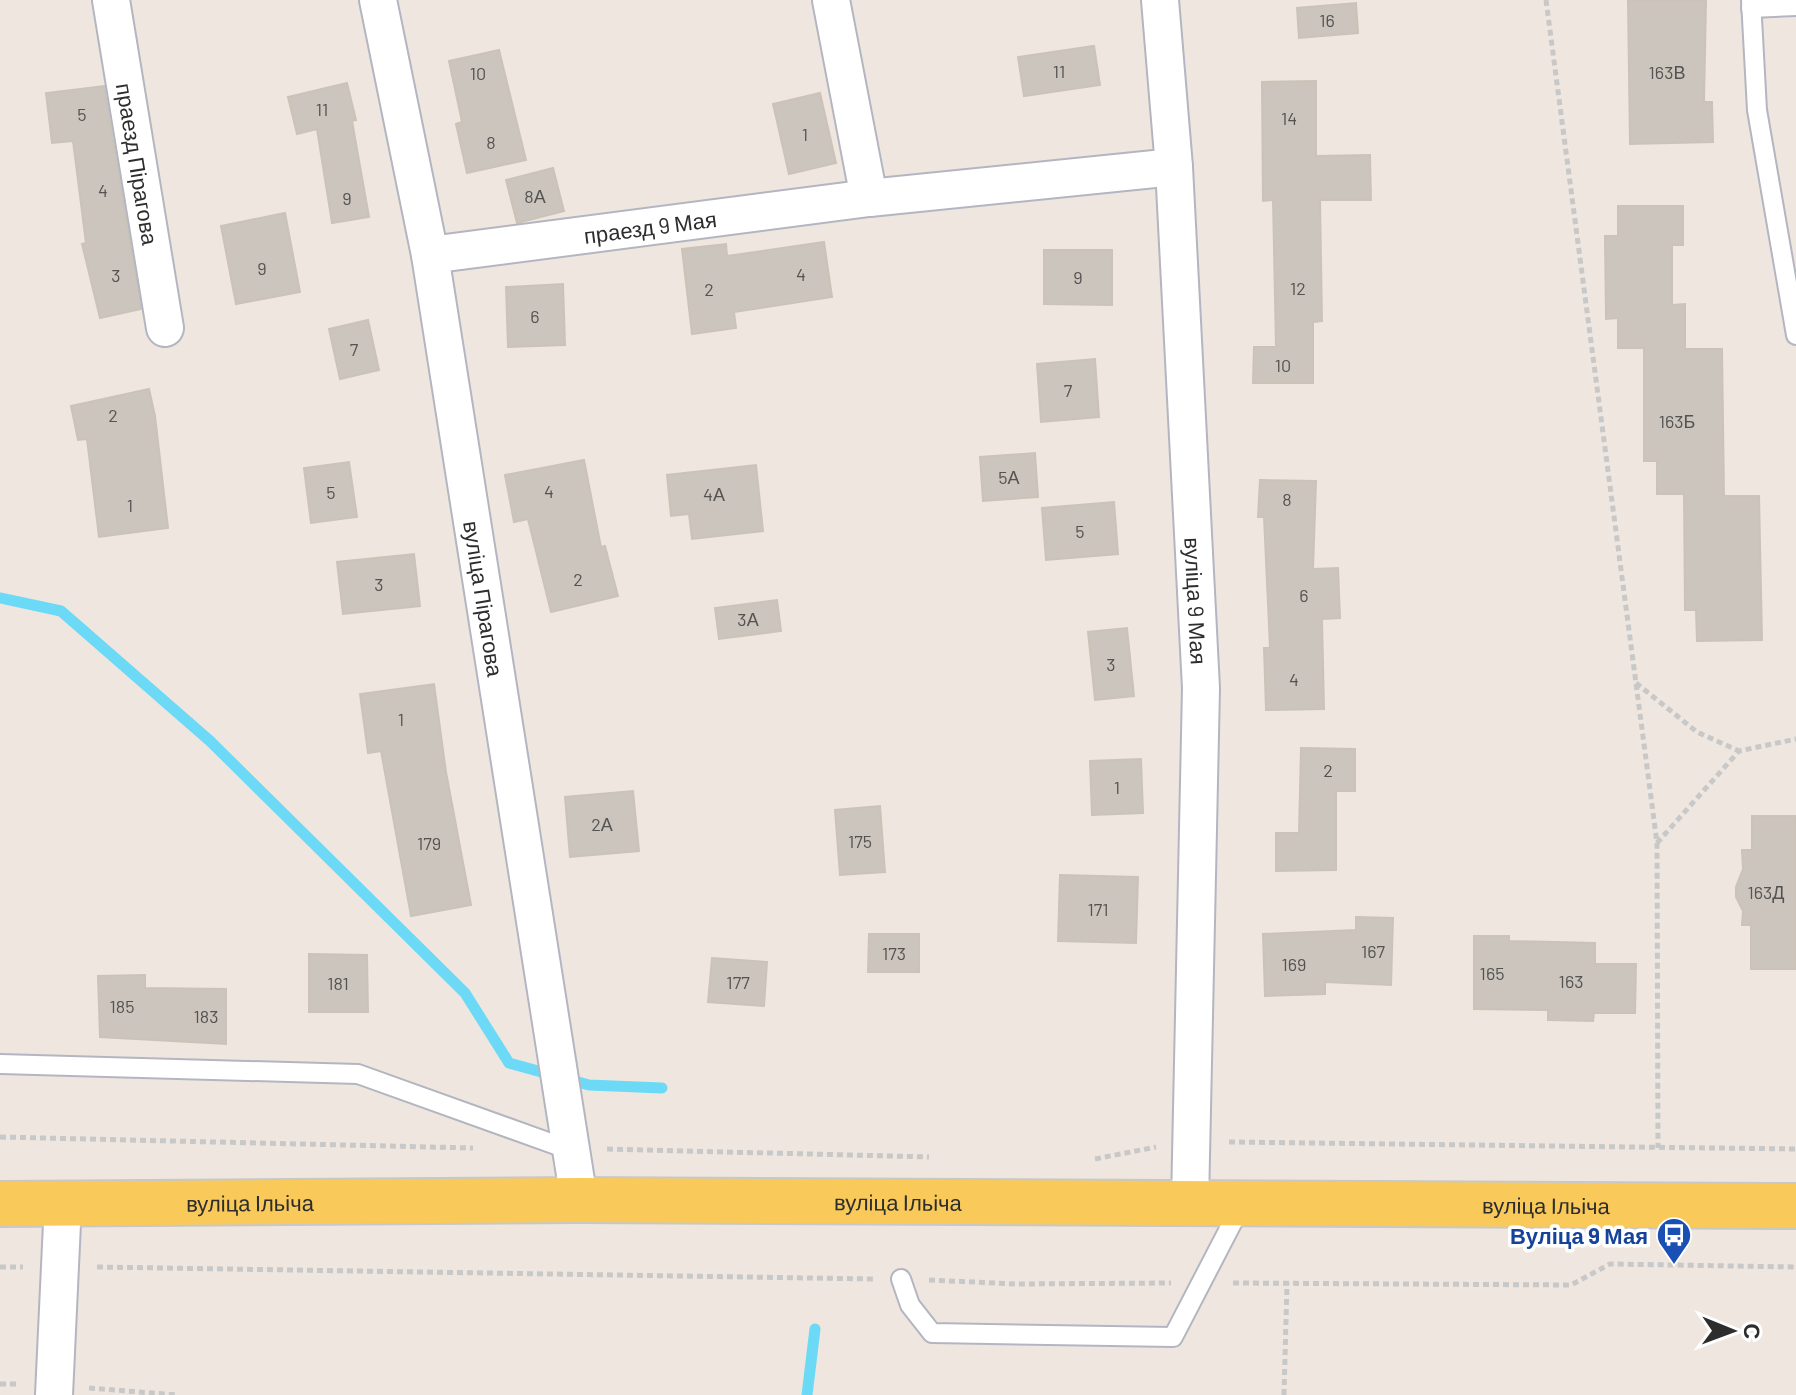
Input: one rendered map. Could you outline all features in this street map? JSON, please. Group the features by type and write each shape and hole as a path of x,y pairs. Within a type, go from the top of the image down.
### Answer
{"main road":[{"name":"вуліца Ільіча","path":"0,1204 579,1200 1796,1206"}],"street":[{"name":"праезд Пірагова","path":"111,0 165,328"},
{"name":"вуліца Пірагова","path":"378,0 430,255 579,1200"},
{"path":"831,0 869,198"},
{"name":"вуліца 9 Мая","path":"1160,0 1174,167 1201,688 1190,1203"},
{"name":"праезд 9 Мая","path":"430,255 869,198 1174,167"},
{"path":"55,1390 63,1202"}],"lane":[{"path":"1796,6 1751,4 1757,110 1796,335"},
{"path":"0,1064 358,1074 570,1150"},
{"path":"901,1279 910,1305 932,1333 1173,1337 1242,1203"}],"path":[{"path":"1546,0 1657,843 1658,1148"},
{"path":"1635,682 1697,732 1739,751 1796,739"},
{"path":"1657,843 1739,751"},
{"path":"0,1137 476,1148"},
{"path":"1092,1159 1192,1141 1796,1149"},
{"path":"570,1150 897,1156"},
{"path":"0,1267 432,1270 1017,1284 1571,1285 1610,1264 1796,1267"},
{"path":"1284,1395 1287,1283"},
{"path":"55,1390 178,1395"}],"building":[{"path":"1628,0 1706,0 1704,102 1712,102 1713,142 1630,144"},
{"path":"1356,3 1358,33 1299,38 1297,8"},
{"path":"1094,46 1100,85 1024,96 1018,57"},
{"path":"499,50 526,160 467,173 456,124 462,122 449,61"},
{"path":"1316,81 1316,156 1370,155 1371,200 1320,200 1322,321 1313,322 1313,383 1253,383 1254,347 1276,347 1273,200 1263,201 1262,82"},
{"path":"347,83 356,120 352,121 369,217 332,223 317,129 297,134 288,97"},
{"path":"104,86 141,309 100,318 82,244 86,243 73,141 52,143 46,93"},
{"path":"820,93 836,163 789,174 773,104"},
{"path":"553,168 564,211 517,223 506,180"},
{"path":"1618,206 1683,206 1683,245 1672,245 1672,305 1685,304 1685,349 1722,349 1724,496 1759,496 1762,640 1697,641 1696,610 1685,610 1684,494 1657,494 1657,461 1644,461 1644,348 1618,348 1618,318 1606,319 1605,236 1618,236"},
{"path":"285,213 300,292 236,304 221,226"},
{"path":"824,242 832,297 734,312 736,328 692,334 682,249 726,244 727,256"},
{"path":"1044,250 1112,250 1112,305 1044,304"},
{"path":"563,284 565,345 508,347 506,287"},
{"path":"368,320 379,370 340,379 329,329"},
{"path":"1095,359 1099,417 1041,422 1037,364"},
{"path":"149,389 168,528 99,537 87,439 78,440 71,406"},
{"path":"1035,453 1038,497 983,501 980,457"},
{"path":"584,460 601,547 605,546 618,596 551,612 528,519 514,522 505,475"},
{"path":"349,462 357,517 311,523 304,468"},
{"path":"756,465 763,531 692,539 689,514 671,516 667,475"},
{"path":"1260,480 1316,481 1313,569 1338,568 1340,618 1322,619 1324,709 1266,710 1264,648 1270,648 1264,517 1258,517"},
{"path":"1114,502 1118,554 1046,560 1042,508"},
{"path":"414,554 420,606 343,614 337,562"},
{"path":"777,600 781,631 719,639 715,608"},
{"path":"1127,628 1134,696 1095,700 1088,632"},
{"path":"434,684 446,772 471,905 411,916 381,751 368,753 360,694"},
{"path":"1301,748 1355,749 1355,791 1336,791 1336,870 1276,871 1276,833 1299,833"},
{"path":"1141,759 1143,813 1092,815 1090,761"},
{"path":"633,791 639,851 570,857 565,797"},
{"path":"880,806 885,872 840,875 835,810"},
{"path":"1752,816 1796,816 1796,969 1751,969 1751,925 1742,925 1743,911 1736,897 1736,887 1743,869 1742,850 1752,850"},
{"path":"1060,875 1138,877 1136,943 1058,941"},
{"path":"1356,917 1393,918 1391,985 1325,982 1325,994 1265,996 1263,934 1356,930"},
{"path":"869,934 919,934 919,972 868,972"},
{"path":"1474,936 1509,936 1509,941 1595,943 1595,964 1636,964 1635,1013 1594,1013 1593,1021 1548,1020 1548,1010 1474,1009"},
{"path":"309,954 367,955 368,1012 309,1012"},
{"path":"712,958 767,962 764,1006 708,1002"},
{"path":"145,975 145,988 226,989 226,1044 100,1037 98,976"}],"waterway":[{"path":"0,598 61,611 210,741 465,993 509,1063 589,1085 662,1088"},
{"path":"807,1395 815,1329"}],"place":[{"name":"Вуліца 9 Мая","path":"1674,1266"}]}
